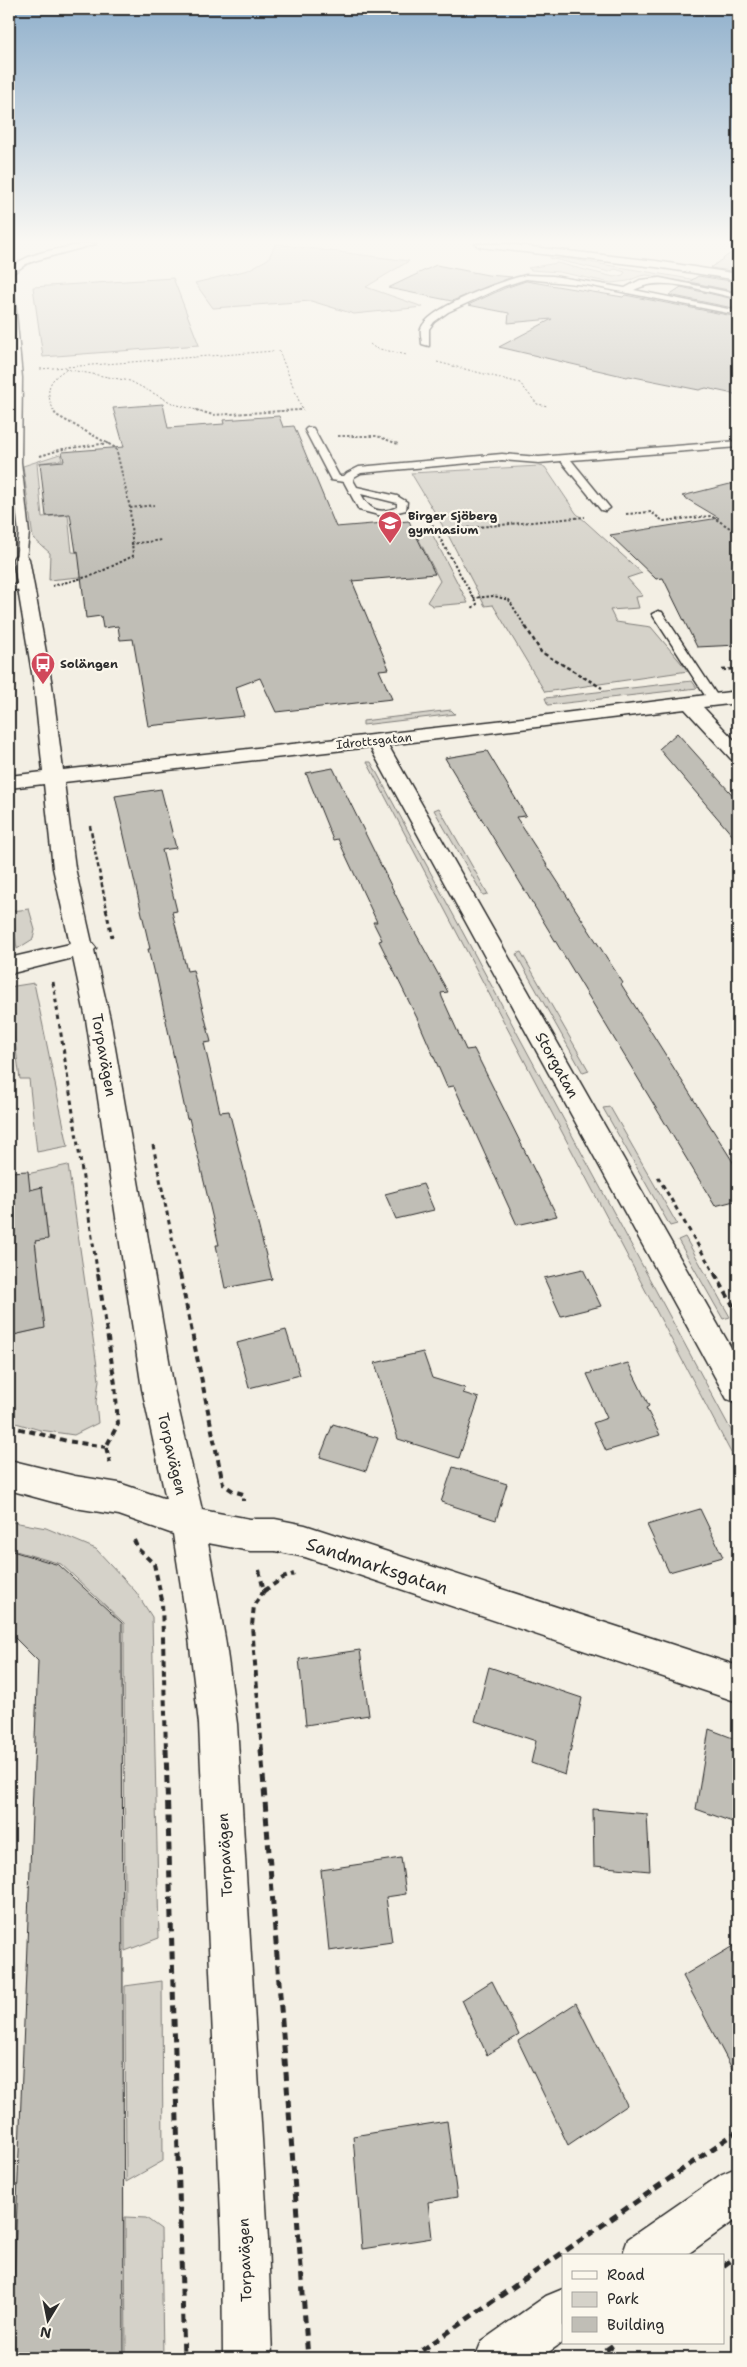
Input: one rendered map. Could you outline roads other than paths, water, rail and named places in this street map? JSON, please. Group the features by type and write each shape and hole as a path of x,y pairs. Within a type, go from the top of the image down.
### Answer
{"street":[{"name":"Torpavägen","path":"21,559 16,587 43,685 64,868 98,946 111,1091 158,1389 188,1523 207,1638 218,1724 244,2220 248,2358"},
{"name":"Idrottsgatan","path":"9,782 738,697"},
{"path":"690,704 738,755"},
{"name":"Storgatan","path":"376,740 738,1389"},
{"path":"9,966 98,946"},
{"name":"Sandmarksgatan","path":"9,1475 75,1492 119,1499 188,1523 250,1535 275,1536 305,1541 738,1684"},
{"path":"648,2254 738,2190"},
{"path":"499,2358 562,2314"}],"lane":[{"path":"16,354 18,371 16,462 24,532 21,559"},
{"path":"312,434 335,478 350,484 393,498 402,502 402,508 396,512 372,512 363,508 350,484 350,475 359,470 502,457 539,460 738,444"},
{"path":"564,458 605,508"},
{"path":"658,614 714,700"}],"place":[{"name":"Birger Sjöberg gymnasium","path":"390,544"},
{"name":"Solängen","path":"43,685"}]}
